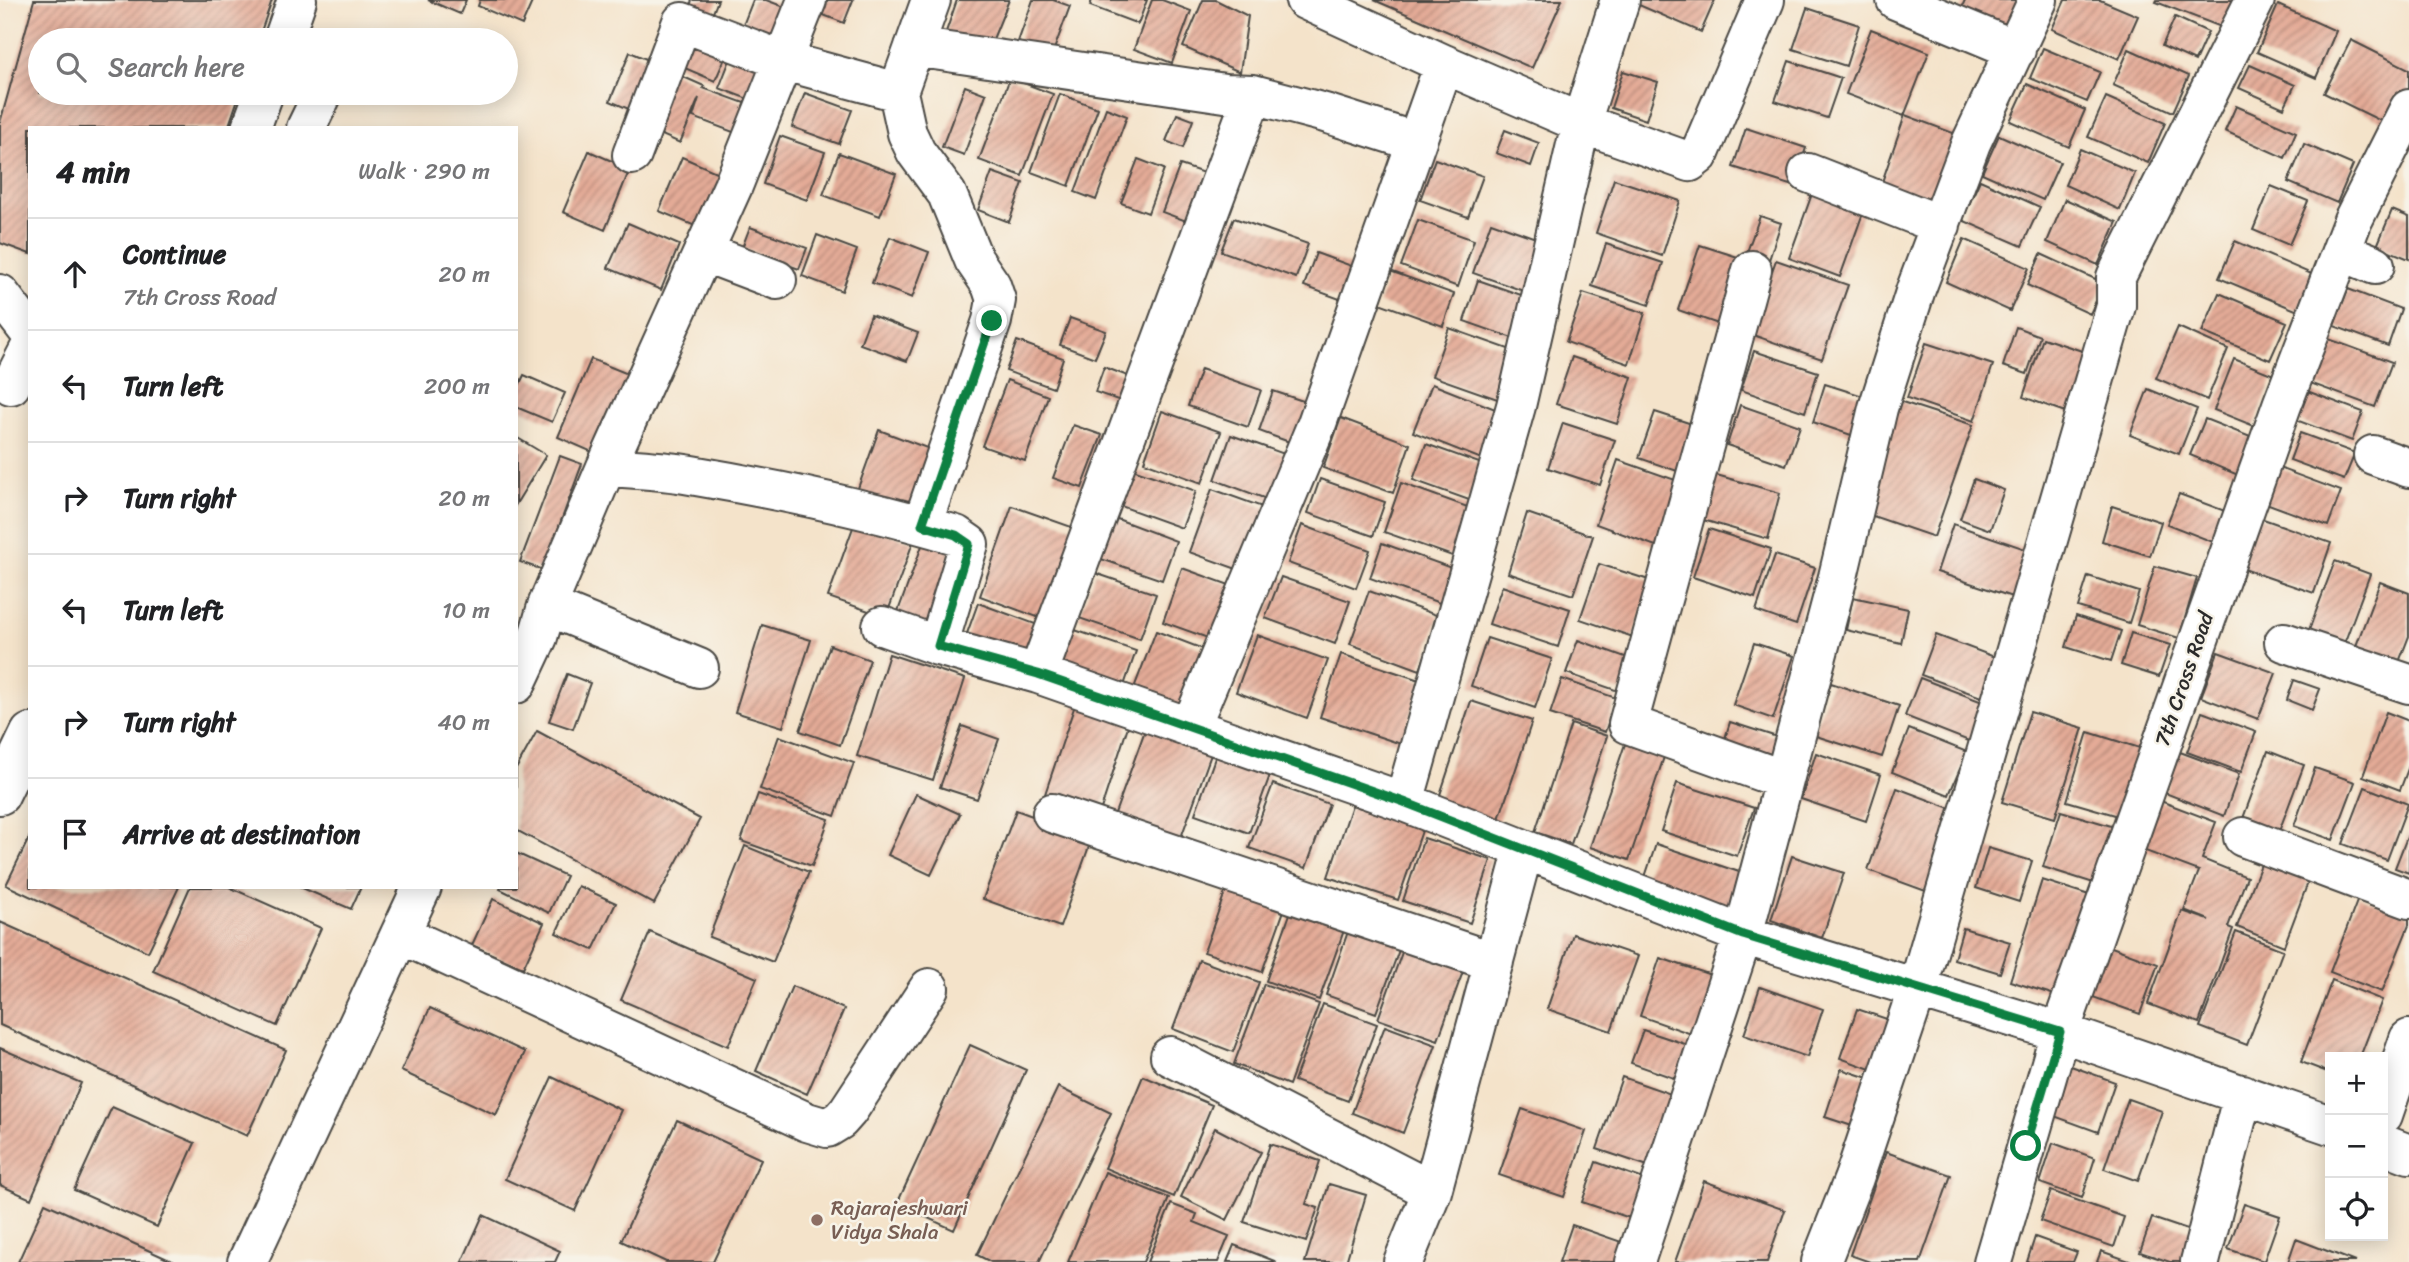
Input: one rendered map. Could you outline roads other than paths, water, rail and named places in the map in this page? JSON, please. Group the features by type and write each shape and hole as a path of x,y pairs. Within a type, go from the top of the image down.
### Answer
{"street":[{"path":"287,28 297,0"},
{"path":"518,677 534,623 703,252 807,0"},
{"path":"922,525 992,321 996,300 991,285 974,260 947,194 916,152 907,132 898,92 931,0"},
{"path":"1305,0 1581,123 1686,161 1693,161 1699,155 1765,0"},
{"path":"1404,802 1516,406 1581,123 1620,0"},
{"path":"1896,0 2016,50"},
{"path":"1635,1262 1743,935 1838,577 1878,408 1916,289 1971,143 2038,0"},
{"path":"1821,1262 1854,1178 1918,987 2116,306 2116,277 2255,0"},
{"path":"632,155 682,22 784,61 898,92"},
{"path":"914,47 1224,93 1253,94 1325,113 1416,142"},
{"path":"1190,729 1316,426 1444,64"},
{"path":"1038,674 1253,94"},
{"path":"252,126 260,105"},
{"path":"307,126 317,105"},
{"name":"7th Cross Road","path":"1993,1262 2060,1032 2281,405 2353,220 2409,109"},
{"path":"1808,173 1941,225"},
{"path":"2341,251 2375,265"},
{"path":"703,252 777,280"},
{"path":"1752,270 1628,724 1784,780"},
{"path":"0,294 28,330"},
{"path":"14,387 28,353"},
{"path":"2373,455 2409,468"},
{"path":"606,467 689,475 893,516 956,535 969,544 938,646"},
{"path":"534,623 699,668"},
{"path":"882,626 938,646 1038,674 1404,802 1743,935 2060,1032 2325,1123"},
{"path":"2284,642 2409,684"},
{"path":"0,795 18,736"},
{"path":"1052,813 1494,962"},
{"path":"2243,837 2409,899"},
{"path":"1403,1262 1432,1191 1524,849"},
{"path":"247,1262 421,889"},
{"path":"400,934 807,1122 827,1128 848,1111 929,988"},
{"path":"2388,1100 2409,1039"},
{"path":"1170,1056 1432,1191"},
{"path":"2200,1262 2243,1094"},
{"path":"2388,1146 2409,1154"}],"place":[{"name":"Rajarajeshwari Vidya Shala","path":"817,1220"}]}
